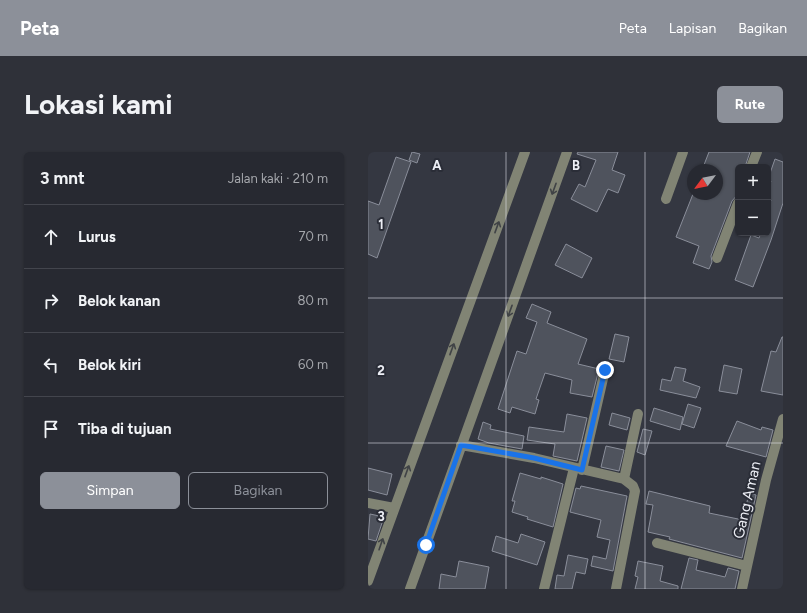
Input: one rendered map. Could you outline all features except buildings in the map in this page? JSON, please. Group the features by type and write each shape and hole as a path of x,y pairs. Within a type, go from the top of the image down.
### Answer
{"street":[{"path":"368,581 525,152"},
{"path":"410,589 567,152"},
{"path":"666,199 683,152"},
{"path":"753,164 757,152"},
{"path":"717,258 735,211"},
{"path":"544,589 605,370"},
{"path":"624,479 638,414"},
{"name":"Gang Aman","path":"742,589 766,480 783,419"},
{"path":"461,445 534,458 624,479 633,486 636,491 616,589"},
{"path":"368,503 394,508"},
{"path":"657,543 747,566"}],"route":[{"path":"426,545 461,445 534,458 582,470 605,370"}]}
